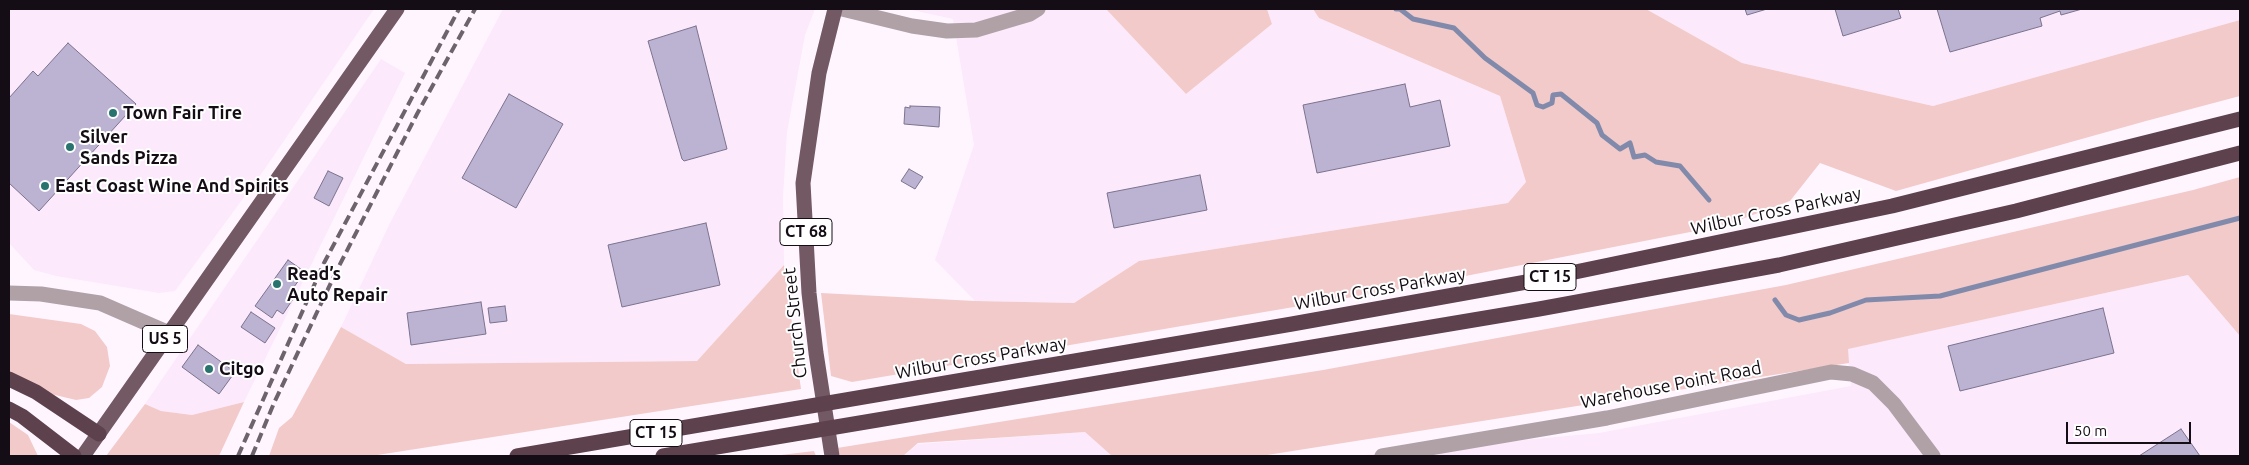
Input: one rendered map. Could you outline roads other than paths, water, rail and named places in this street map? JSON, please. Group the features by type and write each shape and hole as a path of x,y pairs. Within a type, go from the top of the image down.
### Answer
{"highway":[{"name":"Wilbur Cross Parkway","path":"517,456 1368,311 1650,257 1921,199 2240,119"},
{"name":"CT 15","path":"663,456 1538,309 1779,265 2016,211 2240,153"},
{"path":"9,379 36,392 99,434"},
{"path":"9,409 22,416 74,456"}],"main road":[{"name":"US 5","path":"83,456 397,9"},
{"name":"Church Street","path":"832,456 809,293 803,183 818,73 835,9"}],"street":[{"path":"842,9 912,26 947,31 976,30 1030,14 1038,9"},
{"path":"9,293 41,294 100,303 169,334"},
{"name":"Warehouse Point Road","path":"1382,456 1607,418 1831,372 1852,374 1873,383 1894,404 1933,456"}],"waterway":[{"path":"1396,9 1400,9 1413,19 1454,28 1485,58 1533,93 1537,105 1543,107 1552,103 1553,95 1561,94 1597,123 1602,135 1620,149 1630,143 1634,157 1645,155 1656,162 1680,166 1709,200"},
{"path":"1775,300 1786,315 1799,320 1830,313 1866,300 1940,296 2240,218"}],"railway":[{"path":"238,456 324,263 459,9"},
{"path":"252,456 274,403 337,270 417,114 475,9"}],"place":[{"name":"Town Fair Tire","path":"113,113"},
{"name":"Silver Sands Pizza","path":"70,147"},
{"name":"East Coast Wine And Spirits","path":"45,186"},
{"name":"Read’s Auto Repair","path":"277,284"},
{"name":"Citgo","path":"209,369"}]}
